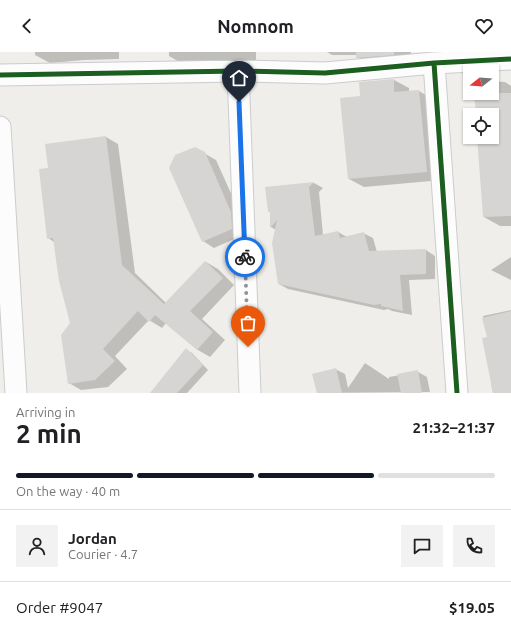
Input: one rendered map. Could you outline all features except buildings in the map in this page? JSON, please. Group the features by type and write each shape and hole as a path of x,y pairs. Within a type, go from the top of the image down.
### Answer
{"street":[{"path":"0,75 238,71 325,73 434,63 511,59"},
{"path":"434,63 457,393"},
{"path":"238,71 250,393"},
{"path":"0,127 16,393"}],"cycle path":[{"path":"0,75 238,71 325,73 434,63 511,59"},
{"path":"434,63 457,393"}],"way so far":[{"path":"245,257 248,347"}],"route":[{"path":"239,102 245,257"}]}
